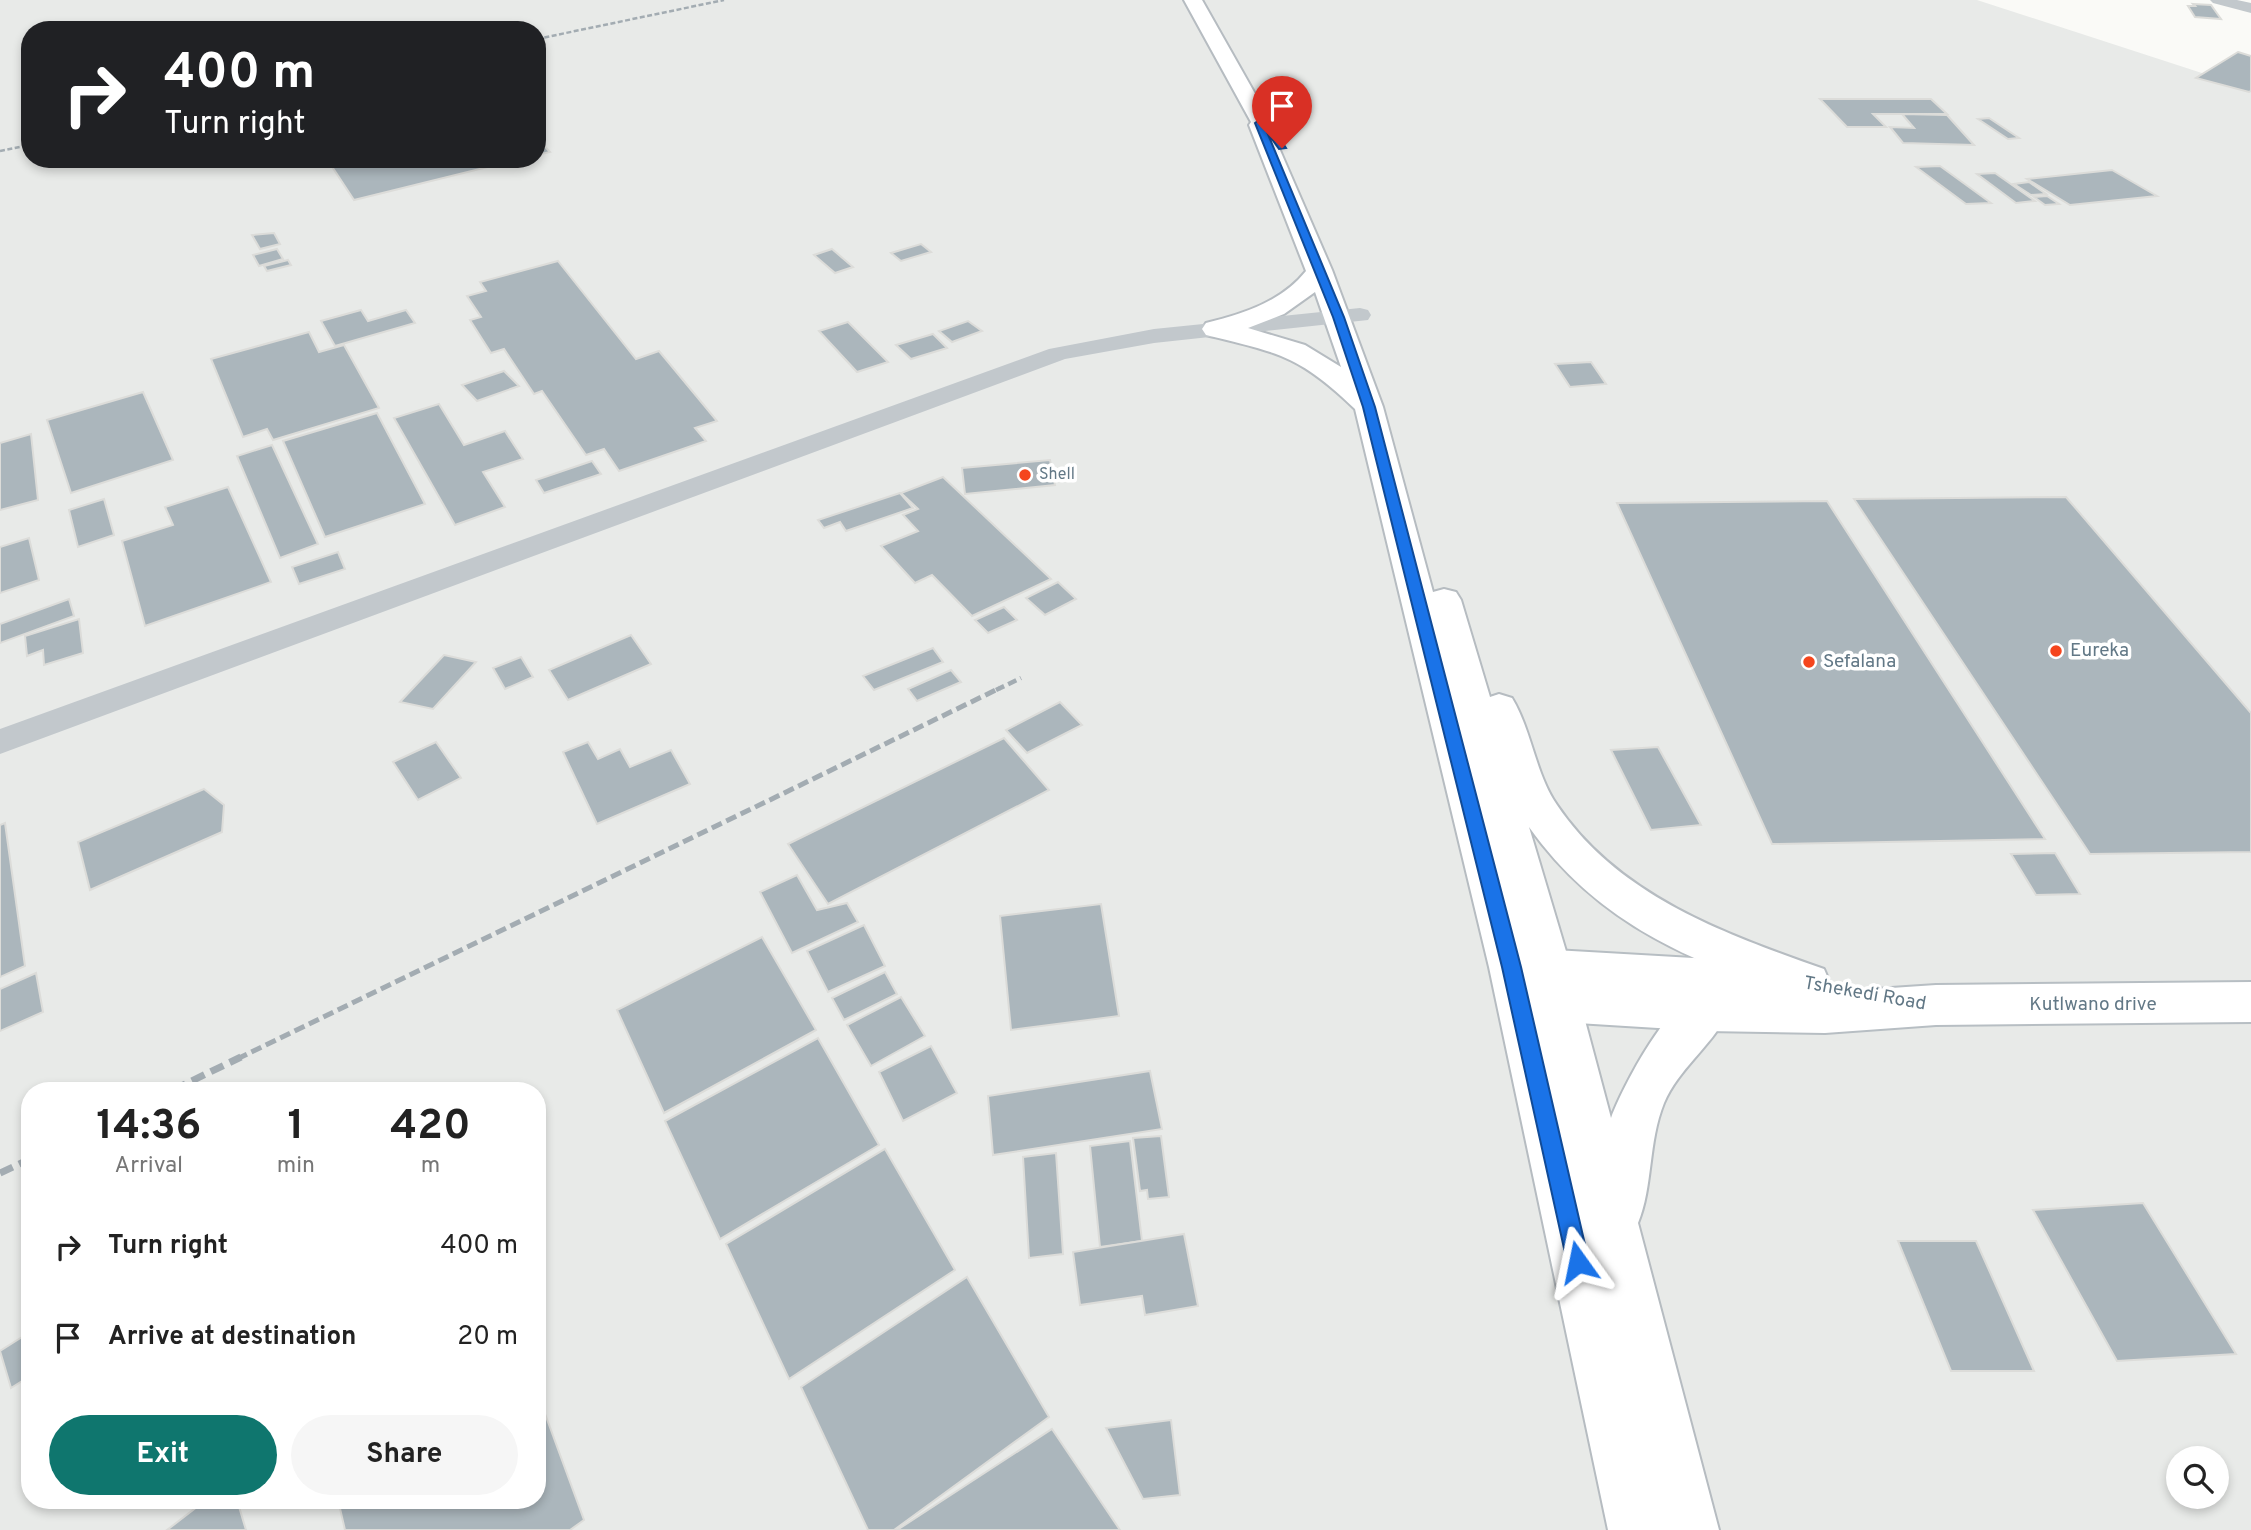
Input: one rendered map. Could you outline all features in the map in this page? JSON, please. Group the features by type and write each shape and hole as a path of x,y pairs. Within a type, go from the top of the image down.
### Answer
{"main road":[{"path":"1193,0 1261,122 1282,148 1306,191 1349,316 1395,418 1434,565 1534,984 1638,1530"},
{"path":"1261,122 1259,125 1320,270 1349,316 1369,407 1534,984 1616,1231 1689,1530"},
{"path":"1215,329 1287,303 1301,294 1320,270"},
{"path":"1215,329 1276,342 1300,352 1322,365 1369,407"},
{"path":"1434,565 1451,578 1460,594 1517,758 1542,813 1560,841 1583,865 1621,897 1674,928 1738,958 1808,983"},
{"name":"Tshekedi Road","path":"1534,984 1808,983 1936,1005"},
{"name":"Tshekedi Road","path":"1534,984 1706,1011 1825,1013 1936,1005"},
{"name":"Kutlwano drive","path":"1936,1005 2251,1002"},
{"path":"1616,1231 1628,1142 1636,1107 1653,1072 1675,1042 1706,1011"}],"street":[{"path":"2218,0 2251,8"},
{"path":"0,742 1058,355 1091,346 1215,329 1349,316"}],"shaded area":[{"path":"0,0 1977,0 2251,89 2251,1530 0,1530"}],"building":[{"path":"2193,4 2211,5 2221,19 2195,17 2188,6 2195,6"},
{"path":"2238,52 2251,56 2251,91 2196,78"},
{"path":"1820,99 1931,99 1947,114 1873,114 1886,127 1847,127"},
{"path":"1902,114 1947,115 1974,145 1903,143 1890,127 1914,128"},
{"path":"1989,118 2019,138 2008,139 1978,119"},
{"path":"1940,166 1991,203 1966,204 1916,167"},
{"path":"333,168 484,168 354,200"},
{"path":"2112,170 2157,196 2070,205 2027,179"},
{"path":"1995,173 2035,201 2016,203 1977,174"},
{"path":"2029,182 2046,194 2031,195 2014,184"},
{"path":"2047,196 2059,204 2045,205 2034,197"},
{"path":"274,233 280,244 260,249 252,235"},
{"path":"921,244 931,252 901,261 891,253"},
{"path":"277,249 283,259 259,266 253,255"},
{"path":"832,249 853,267 835,273 814,255"},
{"path":"288,260 291,265 267,271 264,266"},
{"path":"558,261 636,359 659,351 717,421 695,428 706,441 619,471 604,449 586,455 542,391 534,394 504,349 491,353 470,320 481,317 467,296 486,291 480,282"},
{"path":"361,310 368,321 406,310 415,323 335,346 321,321"},
{"path":"968,321 982,331 952,342 939,331"},
{"path":"848,322 888,362 857,372 819,331"},
{"path":"309,332 319,352 344,345 379,408 273,440 267,429 243,437 211,359"},
{"path":"933,334 947,348 911,359 896,345"},
{"path":"1591,362 1606,384 1570,387 1555,364"},
{"path":"504,371 519,386 477,401 462,385"},
{"path":"143,392 173,460 71,493 47,420"},
{"path":"439,404 464,445 505,431 523,459 483,472 505,507 455,525 394,418"},
{"path":"377,413 425,504 325,537 283,441"},
{"path":"31,434 38,500 0,510 0,443"},
{"path":"272,445 318,544 280,558 237,456"},
{"path":"1050,460 1055,485 965,494 962,468"},
{"path":"592,461 601,474 544,493 536,480"},
{"path":"943,477 1051,579 972,616 932,575 915,583 881,546 918,531 903,515 918,509 901,493"},
{"path":"228,487 271,582 145,626 122,541 173,525 165,507"},
{"path":"900,493 913,508 846,531 840,522 824,528 818,520"},
{"path":"2066,497 2251,713 2251,852 2090,854 1854,499"},
{"path":"104,499 114,535 78,547 69,510"},
{"path":"1827,501 2045,839 1772,844 1617,503"},
{"path":"29,538 39,580 0,593 0,547"},
{"path":"338,552 345,569 299,584 292,567"},
{"path":"1058,582 1076,599 1045,615 1026,598"},
{"path":"69,599 74,616 0,643 0,624"},
{"path":"1004,607 1017,620 988,633 975,620"},
{"path":"79,619 83,653 44,665 43,650 27,656 25,636"},
{"path":"631,635 651,664 568,700 549,670"},
{"path":"933,648 943,662 874,690 863,676"},
{"path":"444,655 476,662 433,709 400,702"},
{"path":"521,657 533,677 505,689 493,668"},
{"path":"951,670 961,682 917,701 908,689"},
{"path":"1060,702 1082,725 1027,753 1006,730"},
{"path":"1004,738 1049,790 828,904 788,844"},
{"path":"436,742 461,778 418,800 393,762"},
{"path":"588,742 598,759 620,749 630,767 671,750 690,784 597,824 563,752"},
{"path":"1658,747 1701,825 1651,830 1611,750"},
{"path":"204,789 224,805 222,832 90,890 78,842"},
{"path":"5,823 25,966 0,977 0,825"},
{"path":"2055,853 2080,894 2036,895 2011,854"},
{"path":"797,875 817,910 847,903 858,922 792,953 760,892"},
{"path":"1101,904 1119,1016 1011,1030 1000,916"},
{"path":"864,925 885,966 828,992 807,951"},
{"path":"762,937 816,1030 664,1113 617,1010"},
{"path":"885,972 897,994 844,1020 832,998"},
{"path":"36,973 43,1012 0,1031 0,989"},
{"path":"901,997 925,1036 871,1066 847,1025"},
{"path":"818,1038 879,1145 720,1239 665,1121"},
{"path":"931,1046 957,1093 903,1121 879,1072"},
{"path":"1150,1071 1162,1129 993,1155 988,1096"},
{"path":"1161,1136 1169,1197 1148,1199 1147,1190 1140,1191 1133,1138"},
{"path":"1130,1141 1142,1241 1100,1247 1090,1146"},
{"path":"885,1149 955,1270 789,1379 726,1244"},
{"path":"1056,1153 1063,1254 1029,1258 1023,1157"},
{"path":"2143,1203 2236,1354 2117,1361 2033,1210"},
{"path":"1184,1234 1198,1306 1145,1315 1142,1296 1080,1305 1073,1252"},
{"path":"1898,1241 1976,1241 2034,1371 1951,1371"},
{"path":"967,1277 1049,1417 894,1530 868,1530 801,1387"},
{"path":"21,1338 21,1382 11,1388 0,1351"},
{"path":"546,1417 584,1520 570,1530 345,1530 340,1509 546,1509"},
{"path":"1171,1420 1180,1495 1143,1499 1106,1428"},
{"path":"1052,1429 1120,1530 897,1530"},
{"path":"194,1509 240,1509 246,1530 167,1530"}],"railway":[{"path":"546,37 724,0"},
{"path":"0,151 21,147"},
{"path":"996,690 1021,678"},
{"path":"237,1059 1000,688"},
{"path":"189,1082 241,1057"},
{"path":"0,1173 21,1163"}],"place":[{"name":"Shell","path":"1025,475"},
{"name":"Eureka","path":"2056,651"},
{"name":"Sefalana","path":"1809,662"}],"route":[{"path":"1282,148 1266,125 1259,123 1338,317 1369,407 1511,967 1578,1262"}]}
